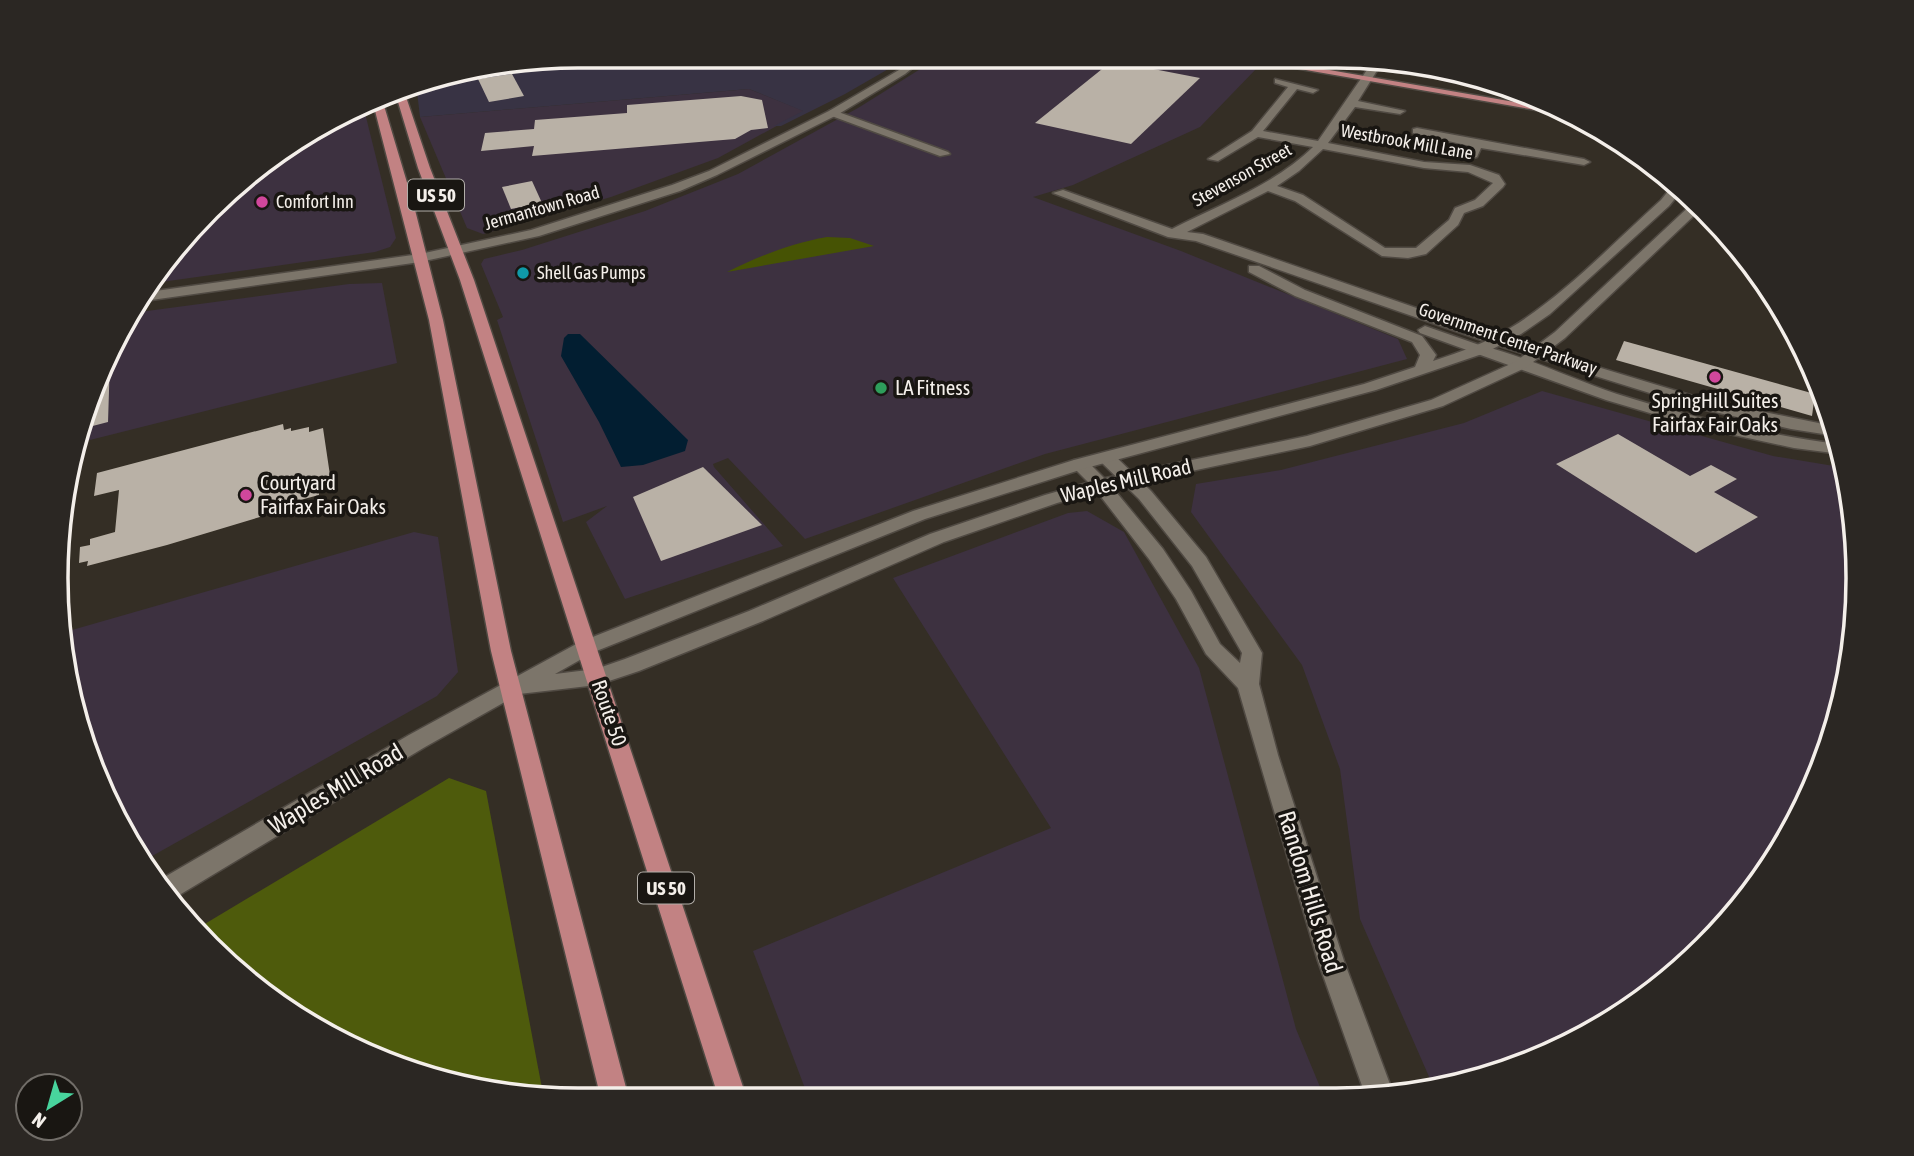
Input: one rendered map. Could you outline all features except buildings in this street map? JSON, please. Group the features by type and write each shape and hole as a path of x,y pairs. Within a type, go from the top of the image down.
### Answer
{"main road":[{"path":"1379,70 1523,104"},
{"path":"1381,70 1487,91"},
{"name":"US 50","path":"402,99 456,251"},
{"name":"US 50","path":"381,108 402,181 440,341 510,689 612,1088"},
{"path":"383,118 408,115"},
{"path":"402,181 429,178"},
{"name":"Route 50","path":"456,251 729,1088"}],"street":[{"name":"Jermantown Road","path":"153,296 420,258 532,234 676,188 713,173 833,113 907,68"},
{"name":"Stevenson Street","path":"1172,234 1267,186 1297,166 1321,145 1374,70"},
{"path":"1279,81 1313,90"},
{"path":"1214,159 1256,133 1294,86"},
{"path":"1352,103 1400,111"},
{"path":"833,113 944,153"},
{"path":"1417,131 1584,162"},
{"name":"Westbrook Mill Lane","path":"1256,133 1424,165 1470,169 1494,178 1499,184 1479,203 1459,211 1454,222 1421,251 1408,254 1382,252 1299,198 1267,186"},
{"path":"1470,169 1476,144"},
{"name":"Government Center Parkway","path":"1059,192 1172,234 1198,237 1498,341 1710,408 1823,429"},
{"name":"Waples Mill Road","path":"172,886 587,647 872,532 1080,464 1303,407 1480,350 1545,311 1672,195"},
{"name":"Waples Mill Road","path":"510,689 597,677 745,620 937,538 1051,499 1101,485 1347,431 1437,403 1520,365 1575,323 1690,212"},
{"name":"Government Center Parkway","path":"1172,234 1187,245 1520,365 1666,413 1750,434 1828,448"},
{"path":"1254,269 1300,293 1417,339 1428,355 1422,370"},
{"name":"Random Hills Road","path":"1106,457 1145,495 1199,562 1252,653 1248,684 1331,961 1376,1086"},
{"name":"Random Hills Road","path":"1080,464 1101,485 1156,554 1213,649 1248,684"}],"shaded area":[{"path":"890,68 781,126 774,126 803,111 749,89 420,117 417,94 479,78 545,69"},
{"path":"922,68 1257,68 1200,127 1073,185 1033,197 1181,251 1398,339 1407,359 1045,454 805,539 728,458 713,464 714,467 783,546 625,599 586,522 607,506 563,522 497,320 503,317 481,264 484,259 522,250 645,211 738,174 858,108"},
{"path":"749,89 804,111 718,158 611,197 483,234 467,228 420,117"},
{"path":"366,115 396,238 390,247 375,252 164,282 195,242 242,195 295,154"},
{"path":"382,283 397,363 88,441 107,383 144,311 349,284"},
{"path":"1542,391 1773,456 1833,466 1845,545 1845,611 1836,677 1819,742 1807,773 1760,861 1719,914 1672,961 1619,1002 1591,1019 1500,1061 1430,1079 1360,919 1340,769 1302,665 1191,512 1196,484 1281,470 1464,423"},
{"path":"1087,511 1124,532 1199,668 1296,1029 1320,1088 805,1088 753,951 1051,828 893,578 1068,513"},
{"path":"414,532 438,537 458,672 437,696 151,856 121,803 95,742 78,677 71,630"}],"green space":[{"path":"827,237 850,238 874,246 727,272 776,251"},
{"path":"449,778 486,791 542,1087 479,1078 446,1070 414,1061 353,1035 295,1002 268,982 205,924"}],"water":[{"path":"568,334 580,334 688,440 685,451 643,465 621,467 561,356 564,338"}],"place":[{"name":"Comfort Inn","path":"262,202"},
{"name":"Shell Gas Pumps","path":"523,273"},
{"name":"SpringHill Suites Fairfax Fair Oaks","path":"1715,377"},
{"name":"LA Fitness","path":"881,388"},
{"name":"Courtyard Fairfax Fair Oaks","path":"246,495"}]}
